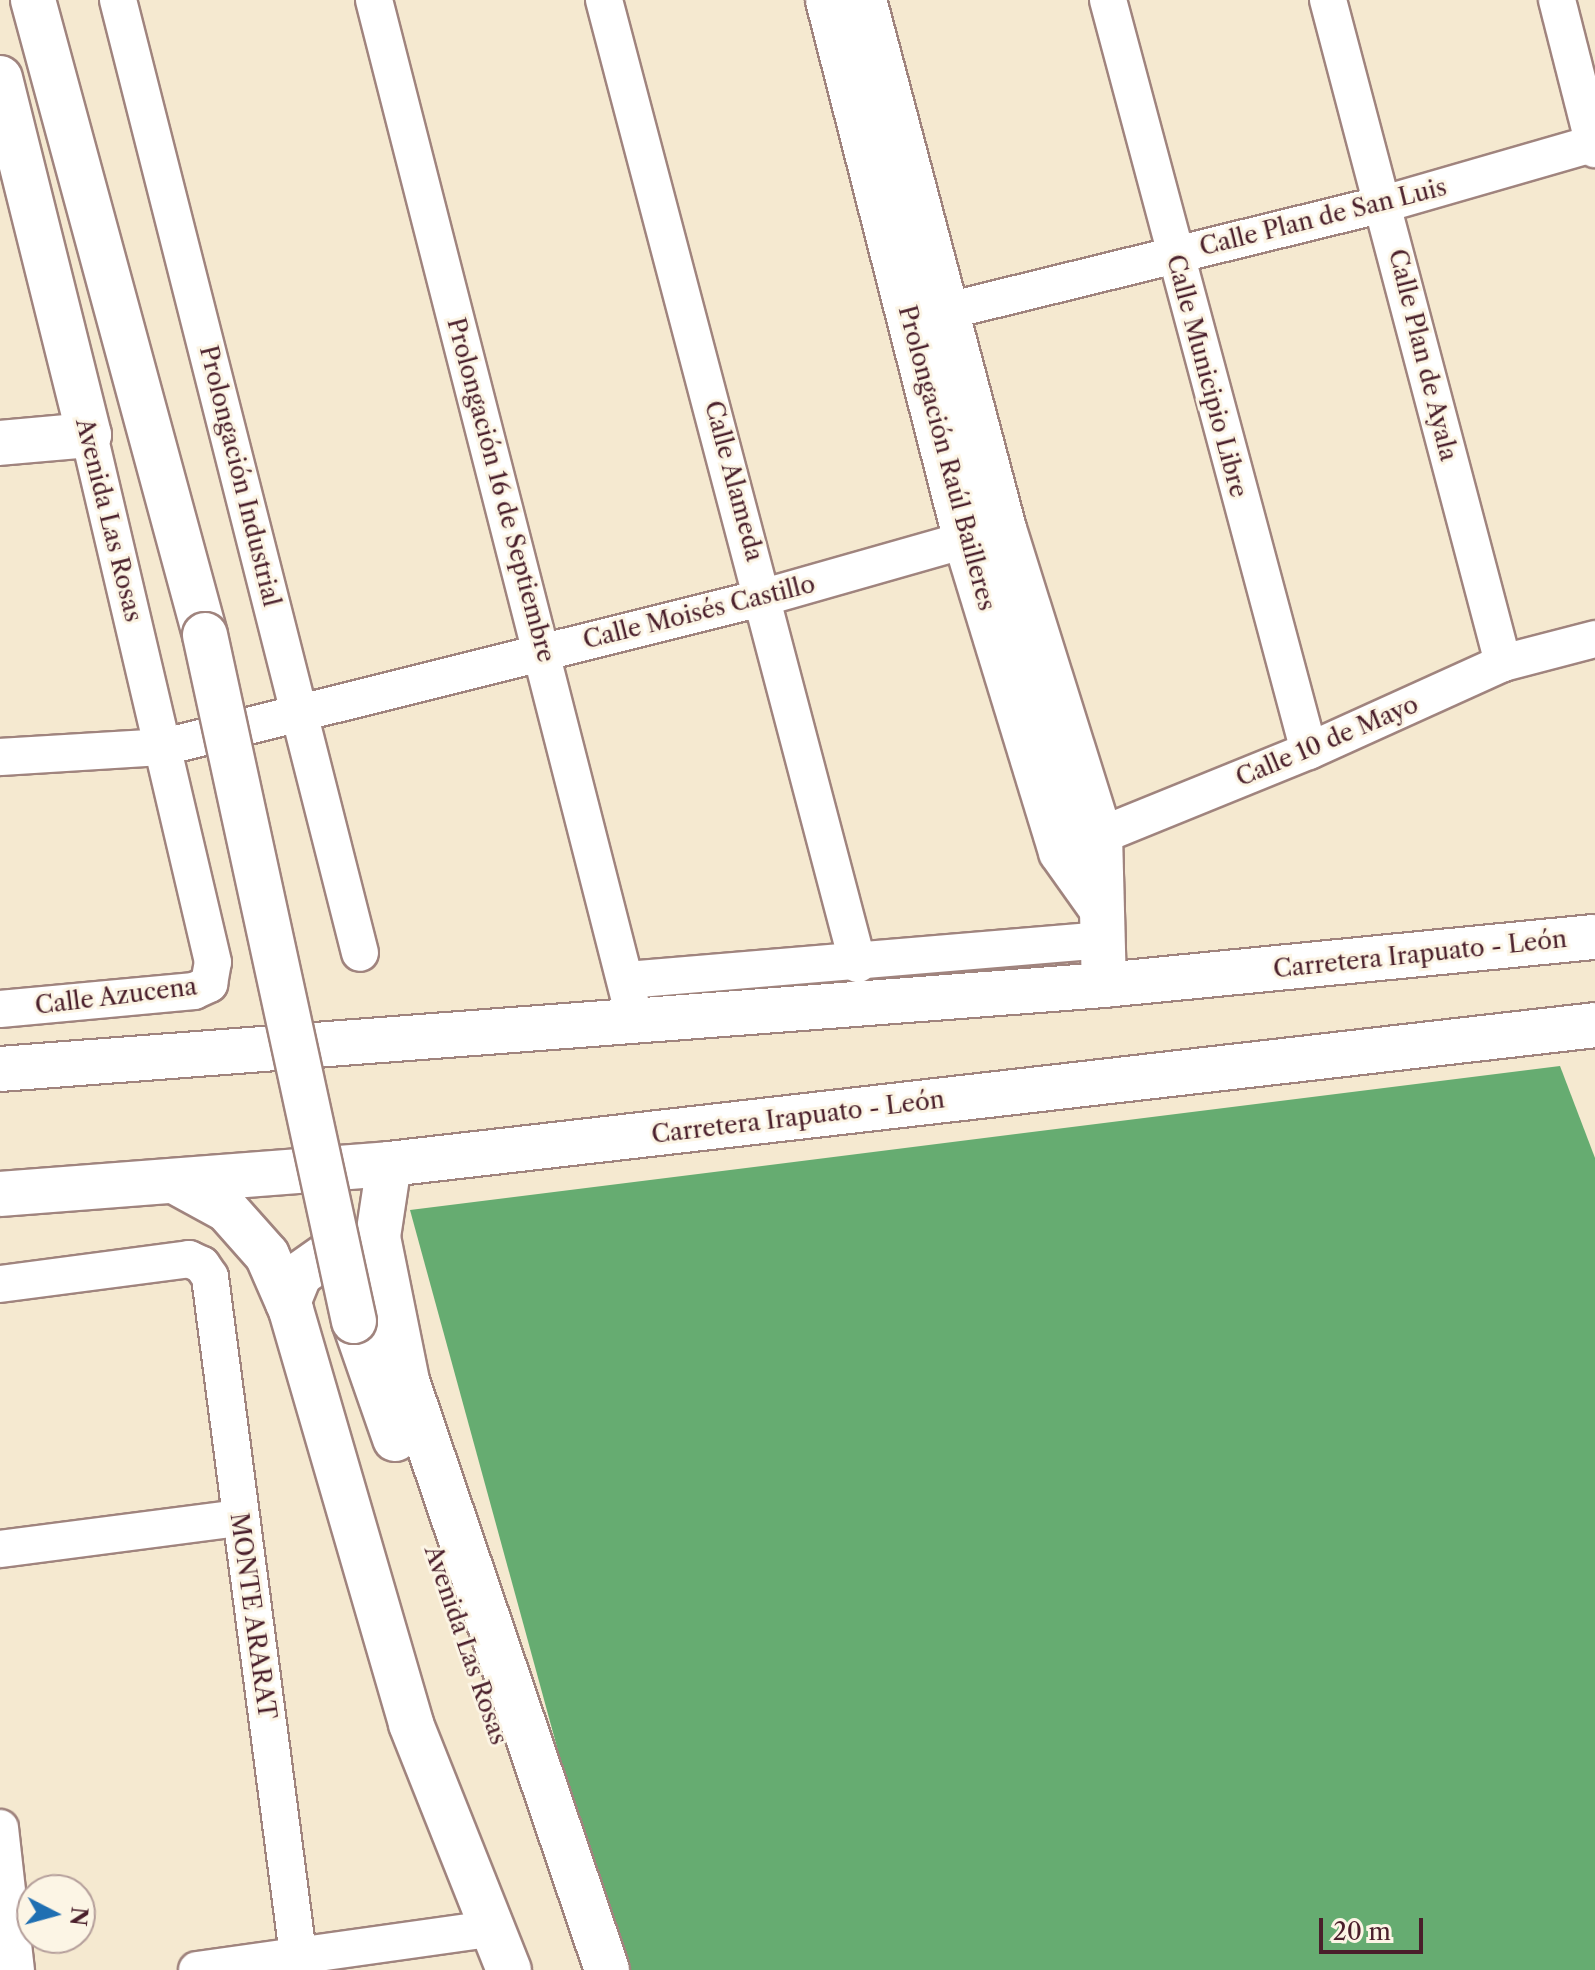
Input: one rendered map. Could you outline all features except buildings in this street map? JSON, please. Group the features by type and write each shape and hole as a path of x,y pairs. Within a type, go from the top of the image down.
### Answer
{"main road":[{"name":"Avenida Las Rosas","path":"33,0 205,635 354,1321 578,1970"},
{"name":"Prolongación Raúl Bailleres","path":"828,0 927,316 985,535 1080,844 1099,922"},
{"name":"Prolongación Raúl Bailleres","path":"864,0 927,316"},
{"name":"Avenida Las Rosas","path":"0,78 11,170 89,435"},
{"path":"0,443 89,435"},
{"path":"1099,922 1104,985"},
{"name":"Carretera Irapuato - León","path":"8,1068 631,1000 1104,985 1595,937"},
{"name":"Carretera Irapuato - León","path":"0,1194 389,1164 1595,1025"},
{"path":"389,1164 378,1237 383,1276 407,1381 607,1970"},
{"path":"174,1181 227,1210 267,1255 288,1303 411,1724 509,1970"},
{"path":"288,1303 300,1274 326,1256 357,1257 383,1276"}],"street":[{"name":"Prolongación Industrial","path":"118,0 360,953"},
{"name":"Prolongación 16 de Septiembre","path":"374,0 631,1000"},
{"name":"Calle Alameda","path":"604,0 765,597 858,964"},
{"name":"Calle Municipio Libre","path":"1108,0 1173,255 1309,751"},
{"name":"Calle Plan de Ayala","path":"1328,0 1503,663"},
{"path":"1557,0 1594,145"},
{"name":"Calle Plan de San Luis","path":"927,316 1384,204 1594,145"},
{"name":"Avenida Las Rosas","path":"89,435 213,962"},
{"name":"Calle Moisés Castillo","path":"0,757 164,747 300,710 765,597 985,535"},
{"name":"Calle 10 de Mayo","path":"1080,844 1309,751 1503,663 1595,639"},
{"path":"631,1000 1099,922"},
{"name":"Calle Azucena","path":"0,1009 194,991 209,984 213,962"},
{"name":"MONTE ARARAT","path":"0,1284 189,1259 202,1265 210,1277 300,1963"},
{"path":"0,1549 240,1518"},
{"path":"0,1828 16,1970"},
{"path":"197,1970 300,1963 494,1928"}],"green space":[{"path":"1560,1066 1595,1158 1595,1970 618,1970 410,1210"}]}
